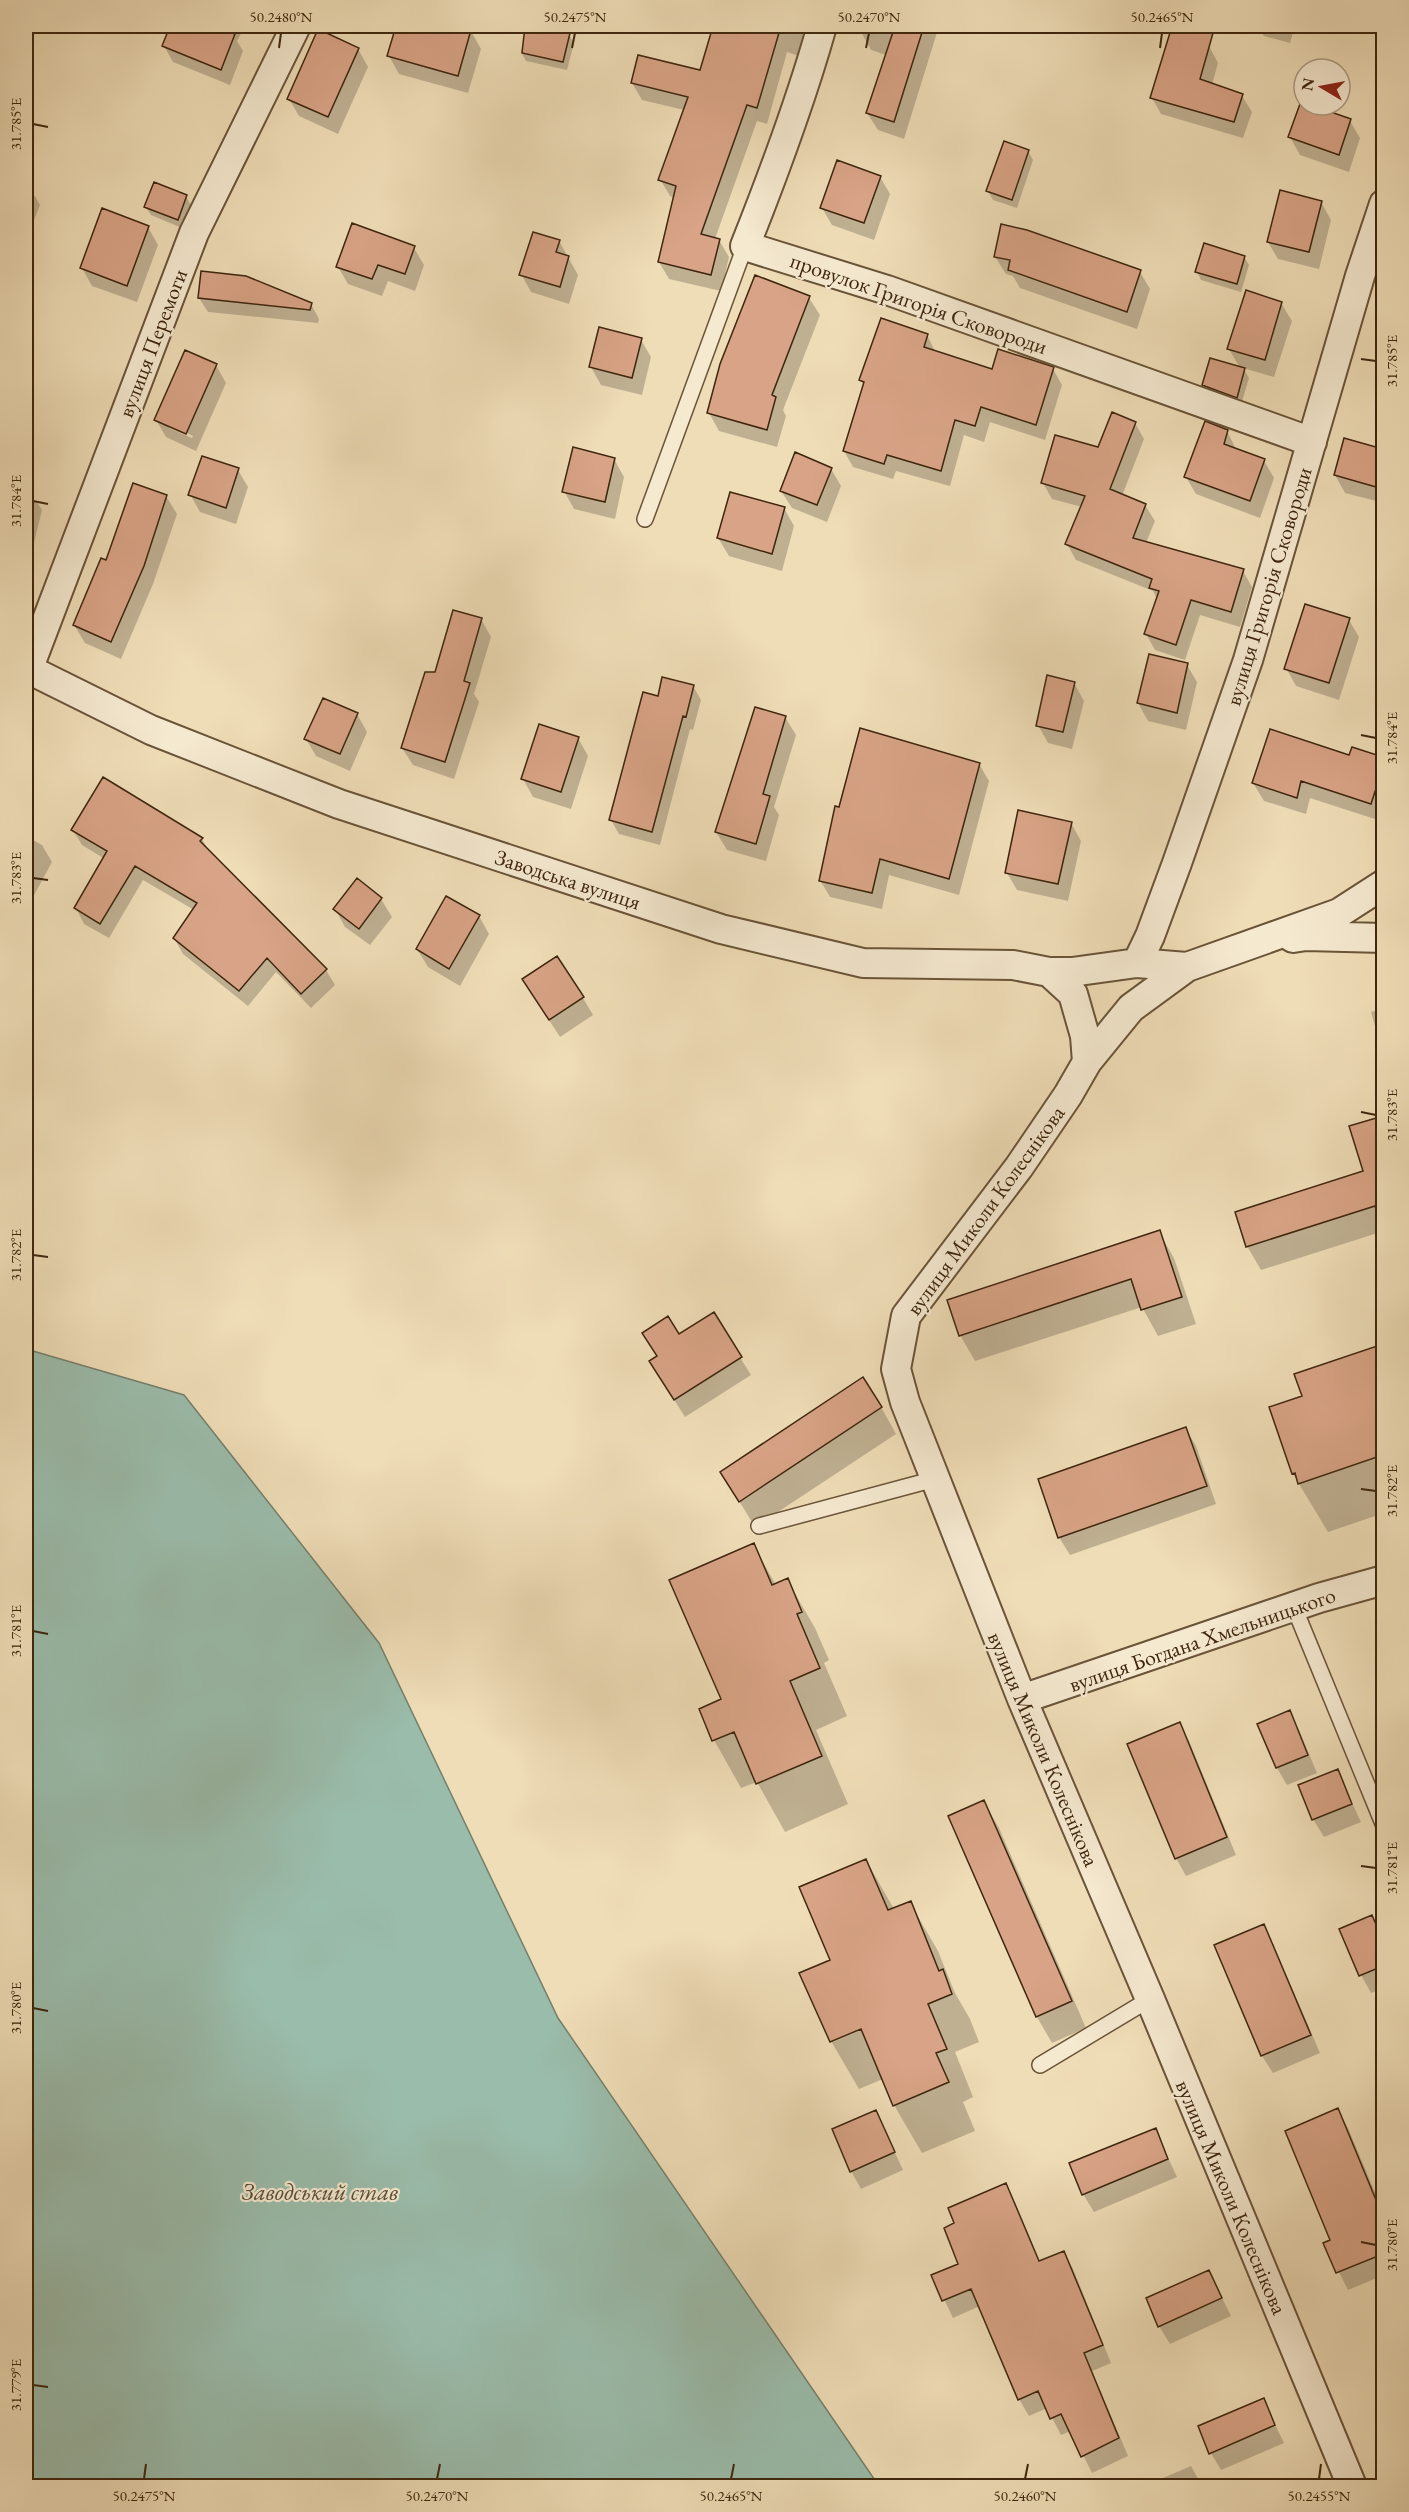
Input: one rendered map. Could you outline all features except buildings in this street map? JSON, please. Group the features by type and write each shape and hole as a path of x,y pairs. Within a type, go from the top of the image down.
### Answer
{"street":[{"name":"вулиця Перемоги","path":"27,669 194,233 296,26"},
{"path":"745,246 779,160 822,26"},
{"name":"вулиця Григорія Сковороди","path":"1137,963 1150,936 1248,660 1383,204"},
{"name":"провулок Григорія Сковороди","path":"745,246 888,290 1312,442"},
{"name":"Заводська вулиця","path":"27,669 151,730 339,804 721,929 863,963 1013,965 1049,972 1072,972 1137,963 1187,967"},
{"path":"1187,967 1339,913 1383,884"},
{"path":"1237,949 1306,936 1383,938"},
{"name":"вулиця Миколи Колеснікова","path":"1187,967 1131,1008 1086,1049 1068,1095 1020,1167 906,1316 896,1369 905,1402 1022,1700 1150,1999 1352,2487"},
{"path":"1049,972 1074,994 1086,1049"},
{"name":"вулиця Богдана Хмельницького","path":"1022,1700 1294,1607 1383,1580"}],"lane":[{"path":"645,519 745,246"},
{"path":"759,1526 935,1479"},
{"path":"1294,1607 1383,1826"},
{"path":"1040,2065 1150,1999"}],"water":[{"name":"Заводський став","path":"26,1349 184,1395 379,1643 558,2018 879,2486 26,2486"}]}
